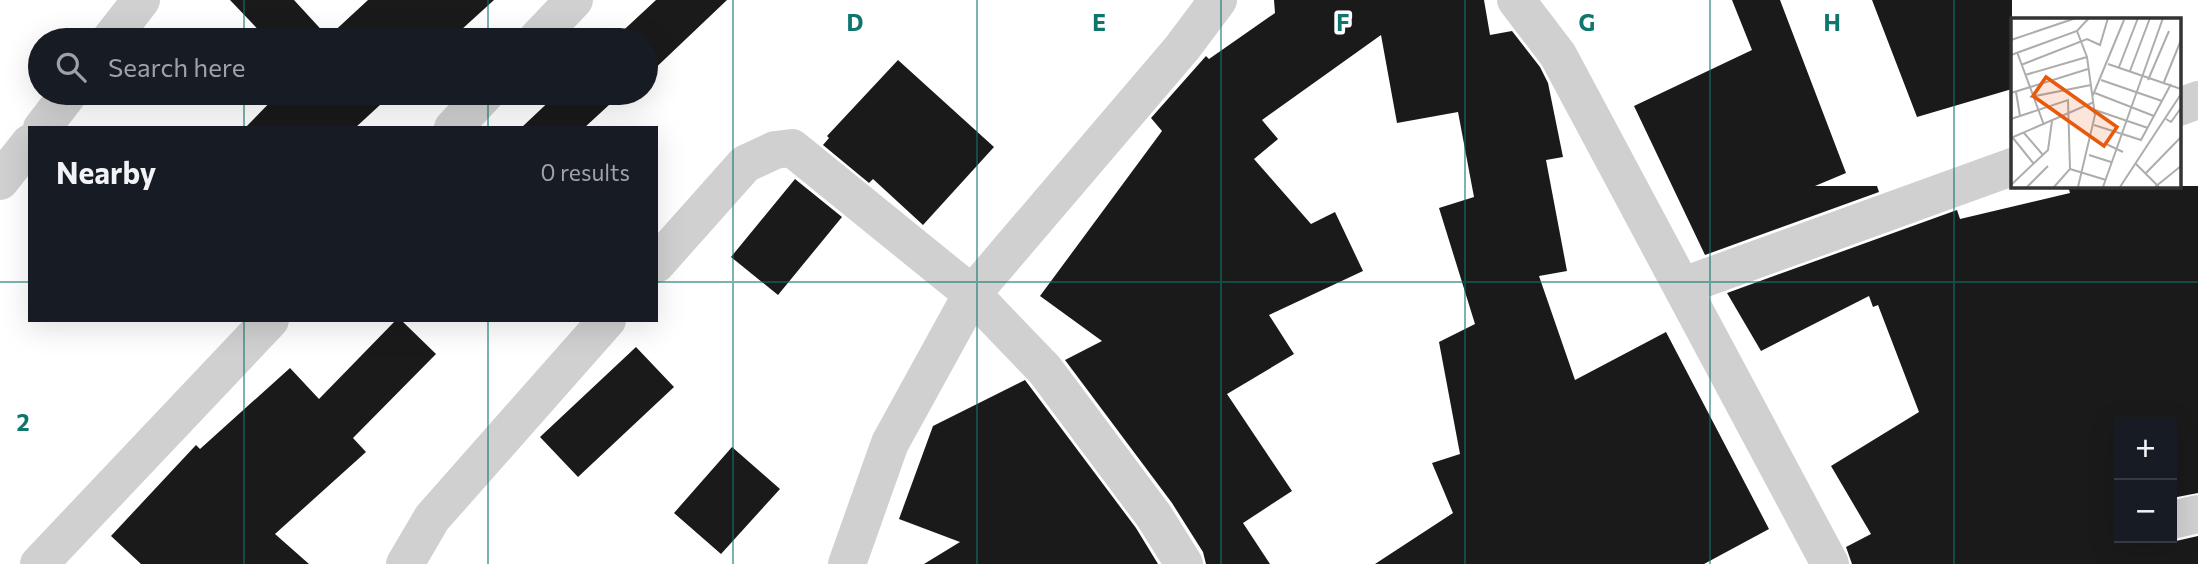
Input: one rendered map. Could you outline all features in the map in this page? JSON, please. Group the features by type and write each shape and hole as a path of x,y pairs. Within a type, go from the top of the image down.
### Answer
{"street":[{"path":"119,28 141,0"},
{"path":"547,28 574,0"},
{"path":"847,564 890,443 972,294 1182,48 1218,0"},
{"path":"1516,0 1558,55 1830,564"},
{"path":"2180,107 2198,100"},
{"path":"43,126 59,105"},
{"path":"455,126 475,105"},
{"path":"0,181 28,146"},
{"path":"658,262 744,164 775,150 792,148 972,294 1045,370 1154,516 1184,564"},
{"path":"1683,286 2011,167"},
{"path":"39,564 268,322"},
{"path":"405,564 432,518 605,322"},
{"path":"2177,519 2198,514"}],"building":[{"path":"230,0 294,0 320,28 257,28"},
{"path":"368,0 494,0 463,28 338,28"},
{"path":"656,0 727,0 658,66 658,28 626,28"},
{"path":"1274,0 1484,0 1490,35 1512,31 1540,67 1548,83 1563,157 1546,160 1567,271 1539,276 1575,380 1666,332 1769,529 1704,564 1375,564 1453,513 1432,463 1460,454 1439,342 1475,324 1439,208 1474,197 1458,112 1397,123 1381,35 1262,120 1278,139 1254,159 1311,224 1335,212 1363,271 1269,315 1294,354 1227,394 1292,491 1243,523 1270,564 1206,564 1203,552 1172,503 1065,360 1102,341 1040,296 1162,131 1151,118 1206,56 1209,59 1275,13"},
{"path":"1732,0 1780,0 1846,173 1815,186 1877,186 1879,192 1705,255 1634,106 1752,50"},
{"path":"1872,0 2012,0 2011,89 1917,117"},
{"path":"898,60 994,147 923,225 873,179 869,183 823,145 829,138 827,136"},
{"path":"267,105 380,105 357,126 247,126"},
{"path":"545,105 609,105 586,126 523,126"},
{"path":"795,179 842,217 778,295 731,257"},
{"path":"2198,186 2198,493 2177,497 2177,417 2114,417 2114,543 2177,543 2177,541 2198,536 2198,564 1852,564 1846,547 1871,534 1831,466 1919,412 1878,305 1873,307 1869,296 1761,351 1727,293 1957,210 1960,219 2070,193 2068,187"},
{"path":"394,322 403,322 436,354 353,438 366,452 275,534 309,564 141,564 111,536 196,445 200,449 290,368 319,399"},
{"path":"636,347 674,387 578,477 540,437"},
{"path":"1025,380 1136,528 1158,564 924,564 960,542 899,519 933,426"},
{"path":"732,447 780,489 721,554 674,513"}]}
